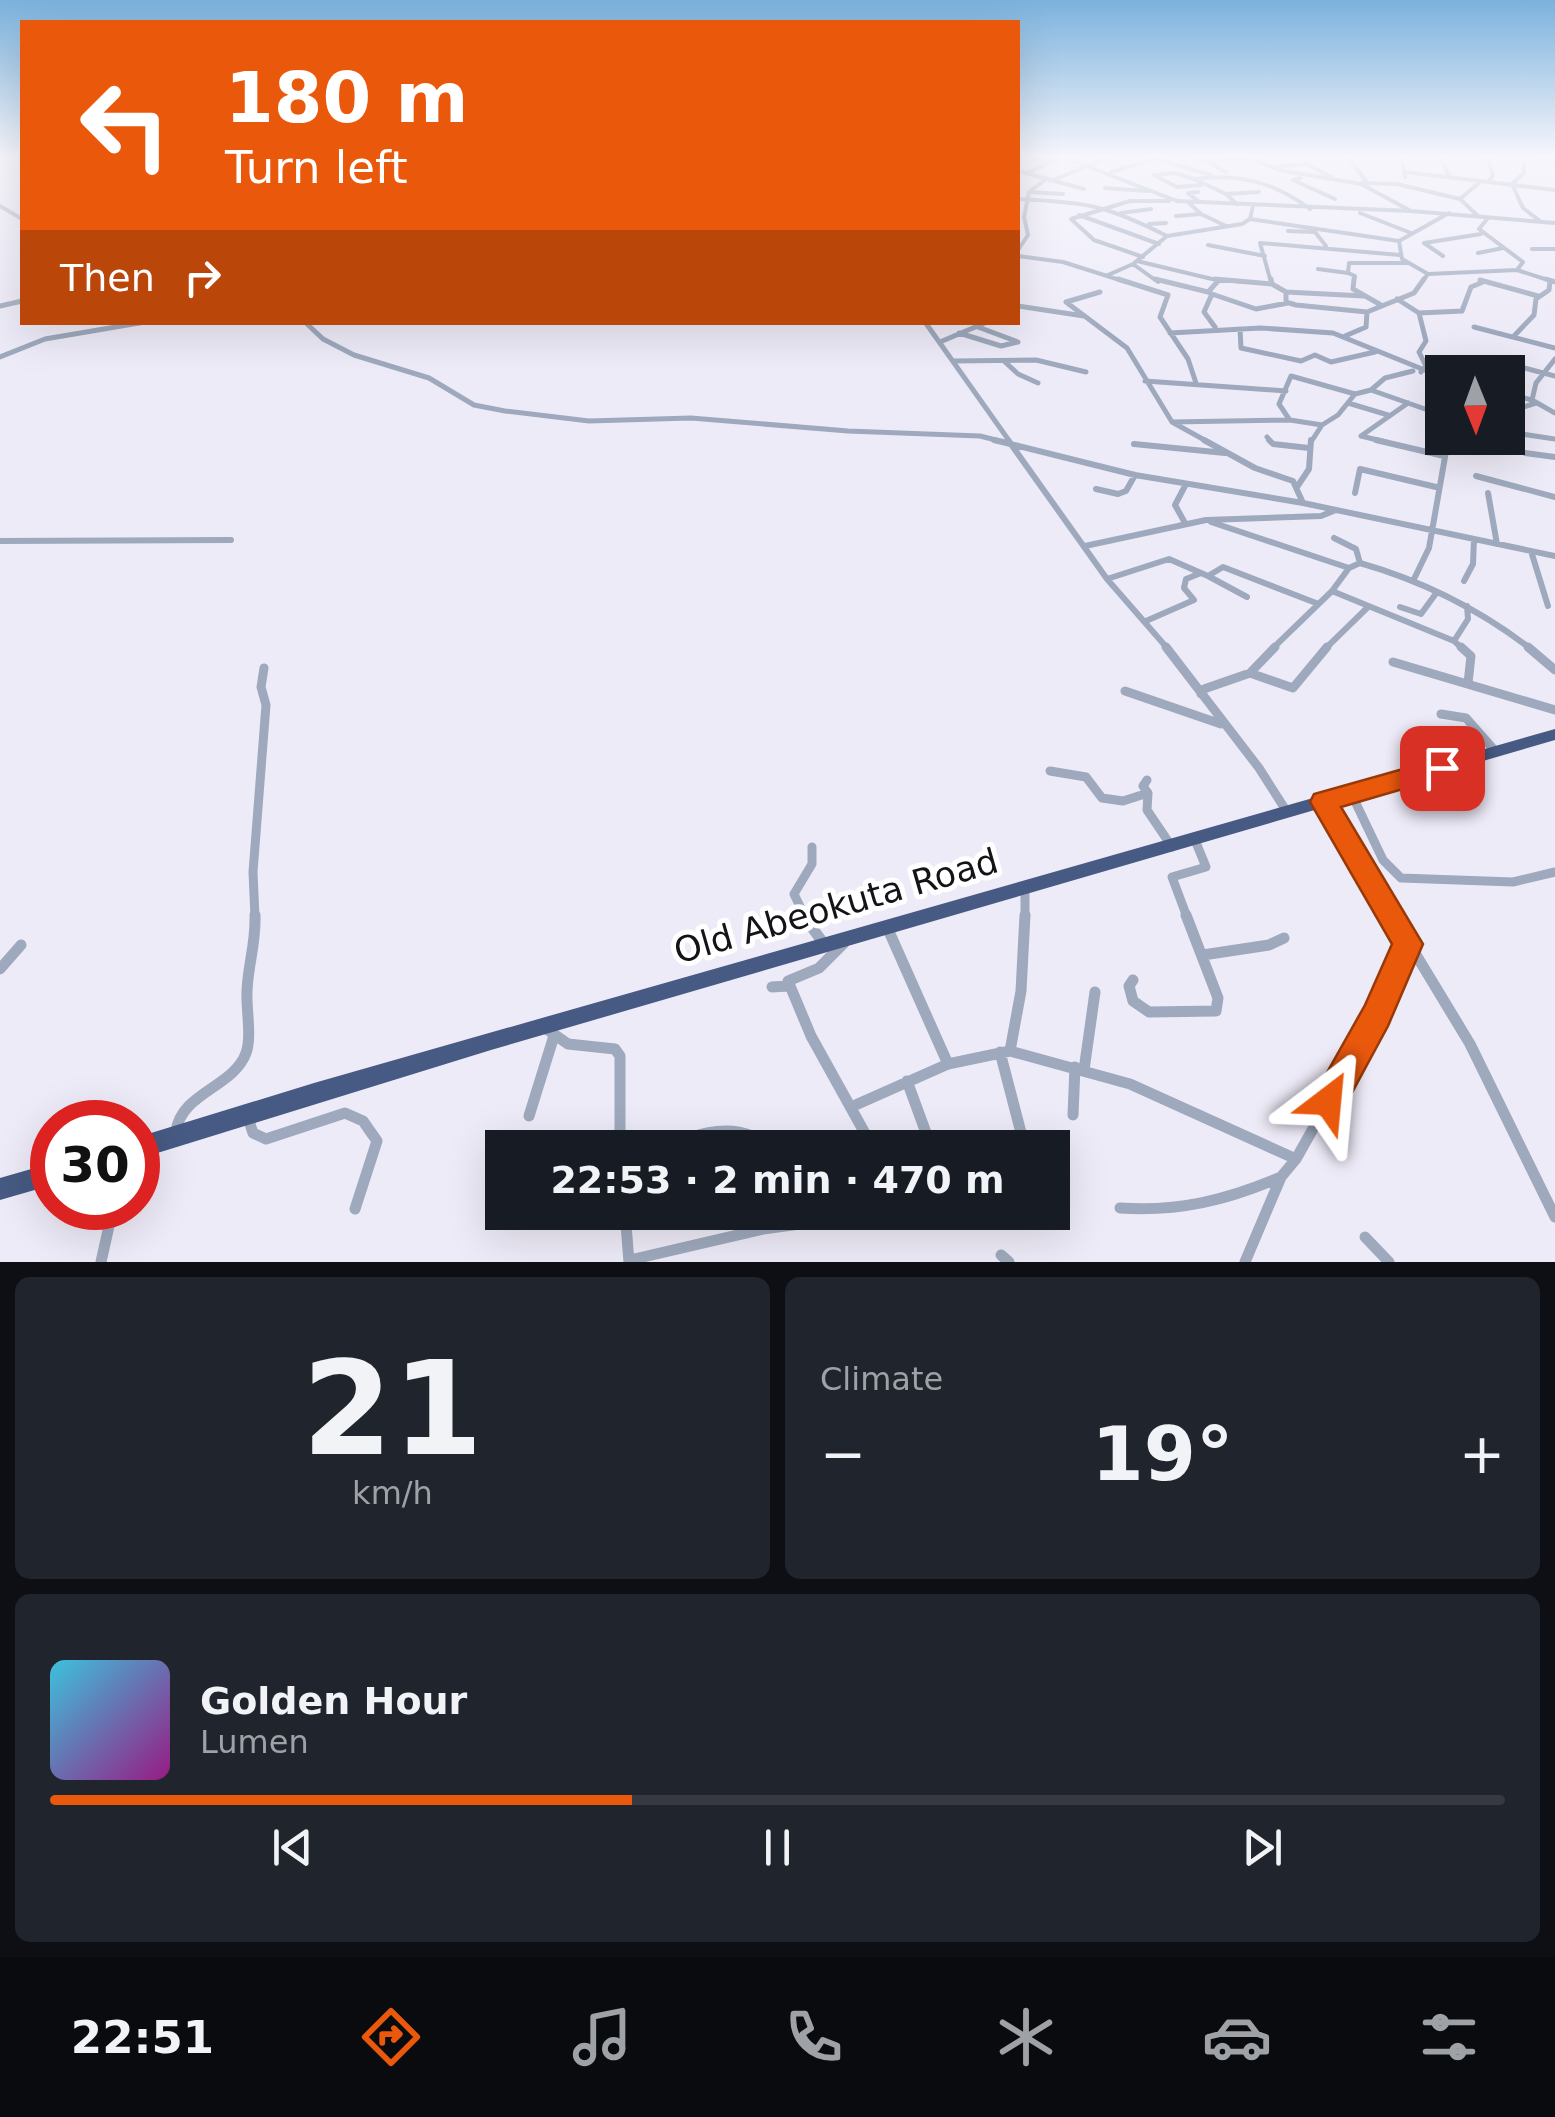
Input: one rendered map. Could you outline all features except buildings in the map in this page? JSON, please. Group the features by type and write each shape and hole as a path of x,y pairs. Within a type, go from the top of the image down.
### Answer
{"highway":[{"name":"Old Abeokuta Road","path":"160,1141 548,1032 824,944 1025,890 1555,734"},
{"path":"0,1189 30,1180"}],"street":[{"path":"1020,249 1028,235 1027,215"},
{"path":"1159,244 1079,215 1071,220 1094,240 1138,261 1218,280 1272,284 1286,292 1364,296"},
{"path":"1125,215 1168,236"},
{"path":"1176,216 1189,215"},
{"path":"1202,215 1226,227"},
{"path":"1250,219 1251,215"},
{"path":"1289,215 1290,222"},
{"path":"1350,215 1356,219"},
{"path":"1365,215 1411,233"},
{"path":"1106,276 1138,261 1168,236 1250,219 1399,241 1448,215"},
{"path":"1462,215 1555,223"},
{"path":"1532,215 1541,222"},
{"path":"1488,218 1478,230 1524,262 1517,270"},
{"path":"1144,225 1166,222"},
{"path":"1288,230 1315,232 1326,246"},
{"path":"1443,256 1424,243 1481,234"},
{"path":"1399,241 1400,255 1407,263 1428,274 1467,272 1517,270 1553,282 1552,291 1538,296 1483,282 1467,272"},
{"path":"1272,284 1260,243 1400,255"},
{"path":"1208,245 1266,256"},
{"path":"1478,253 1503,248"},
{"path":"1532,250 1555,249"},
{"path":"1020,253 1168,294 1160,316 1188,359 1196,383"},
{"path":"1138,261 1160,284 1210,293 1242,306 1266,310 1280,309 1280,304 1288,303 1366,312 1414,293 1428,274"},
{"path":"1348,273 1352,262 1407,263"},
{"path":"1318,269 1356,276 1352,278 1354,289 1381,305"},
{"path":"1215,327 1204,312 1218,280"},
{"path":"1397,299 1419,313 1462,311 1471,286 1483,282"},
{"path":"1100,292 1066,300 1120,340 1172,422 1297,487 1303,503"},
{"path":"1286,292 1288,303"},
{"path":"1514,336 1534,316 1538,296"},
{"path":"1020,307 1084,316"},
{"path":"1345,336 1366,328 1366,312"},
{"path":"1290,420 1279,404 1291,376 1355,394 1372,390 1385,378 1417,372 1426,366 1419,352 1426,341 1419,313"},
{"path":"0,357 45,339 127,325"},
{"path":"308,325 322,339 354,354 429,378 474,406 590,421 691,418 848,432 957,434 1136,474 1303,503 1555,556"},
{"path":"927,325 1010,445 1041,480 1107,579 1146,621 1273,786 1286,812"},
{"path":"940,342 982,325"},
{"path":"960,333 1006,347 1018,342 978,327"},
{"path":"1170,333 1215,327 1345,336 1425,374"},
{"path":"1474,327 1555,348"},
{"path":"1240,328 1241,348 1294,360 1316,354 1337,362 1374,352"},
{"path":"1004,361 1006,347"},
{"path":"1534,401 1536,383 1555,359"},
{"path":"954,360 1059,363 1086,372"},
{"path":"1004,361 1018,374 1038,382"},
{"path":"1525,368 1555,376"},
{"path":"1145,381 1286,391"},
{"path":"1372,390 1425,410"},
{"path":"1297,487 1309,468 1308,448 1322,426 1355,394"},
{"path":"1525,399 1555,413"},
{"path":"1525,405 1534,401"},
{"path":"1348,403 1388,415"},
{"path":"1408,403 1363,438 1444,456 1429,548 1414,578"},
{"path":"1172,422 1290,420 1322,426"},
{"path":"1525,435 1555,439"},
{"path":"1267,437 1273,444 1308,448"},
{"path":"1134,444 1230,453"},
{"path":"1525,453 1555,457"},
{"path":"1355,493 1360,469 1436,487"},
{"path":"1096,489 1118,494 1136,474"},
{"path":"1476,476 1555,497"},
{"path":"1185,523 1175,505 1186,484"},
{"path":"1488,493 1497,544"},
{"path":"1085,546 1185,523 1322,516 1336,510"},
{"path":"1206,520 1349,568"},
{"path":"1334,538 1356,550 1360,563"},
{"path":"0,541 231,540"},
{"path":"1464,580 1472,564 1474,540"},
{"path":"1531,551 1548,606"},
{"path":"1107,579 1170,559 1247,597"},
{"path":"1201,694 1213,685 1250,672 1332,591 1349,568 1360,563 1414,578 1498,620 1555,670"},
{"path":"1146,621 1194,600 1184,581 1224,566 1316,603"},
{"path":"1332,591 1454,641 1471,656 1468,683"},
{"path":"1400,607 1421,614 1436,592"},
{"path":"1454,641 1468,619 1467,606"},
{"path":"1250,672 1293,688 1333,640 1367,608"},
{"path":"1393,662 1555,710"},
{"path":"175,1136 177,1121 187,1107 237,1067 247,1052 247,987 256,946 253,872 266,705 260,688 264,668"},
{"path":"1125,691 1225,726"},
{"path":"1441,714 1466,718 1496,752"},
{"path":"1050,771 1086,777 1102,798 1124,801 1148,793"},
{"path":"1147,780 1143,786 1148,793 1147,810 1172,847"},
{"path":"1352,795 1383,860 1401,878 1513,882 1555,872"},
{"path":"1324,802 1470,1044 1555,1217"},
{"path":"1133,980 1129,986 1133,1000 1149,1012 1216,1011 1218,998 1172,877 1206,866 1208,862 1195,840"},
{"path":"812,847 812,864 794,894 802,916 824,944"},
{"path":"1021,1130 1005,1051 1022,1003 1025,890"},
{"path":"887,927 912,974 948,1064"},
{"path":"848,938 833,958 804,979 788,981 863,1130"},
{"path":"1203,955 1269,945 1284,938"},
{"path":"1245,1262 1281,1177 1296,1159 1377,1015 1408,944"},
{"path":"0,969 21,945"},
{"path":"772,987 789,986"},
{"path":"1073,1115 1094,992"},
{"path":"529,1116 548,1032 575,1047 615,1049 620,1056 620,1130"},
{"path":"851,1107 948,1064 1005,1051 1080,1068 1160,1095 1296,1159"},
{"path":"907,1081 925,1130"},
{"path":"248,1115 253,1134 266,1139 344,1113 363,1122 377,1141 355,1209"},
{"path":"1120,1208 1190,1210 1281,1177"},
{"path":"101,1262 108,1230"},
{"path":"627,1230 630,1261 759,1230"},
{"path":"1365,1237 1388,1262"}],"route":[{"path":"1328,1101 1377,1015 1408,944 1324,802 1442,768"}]}
